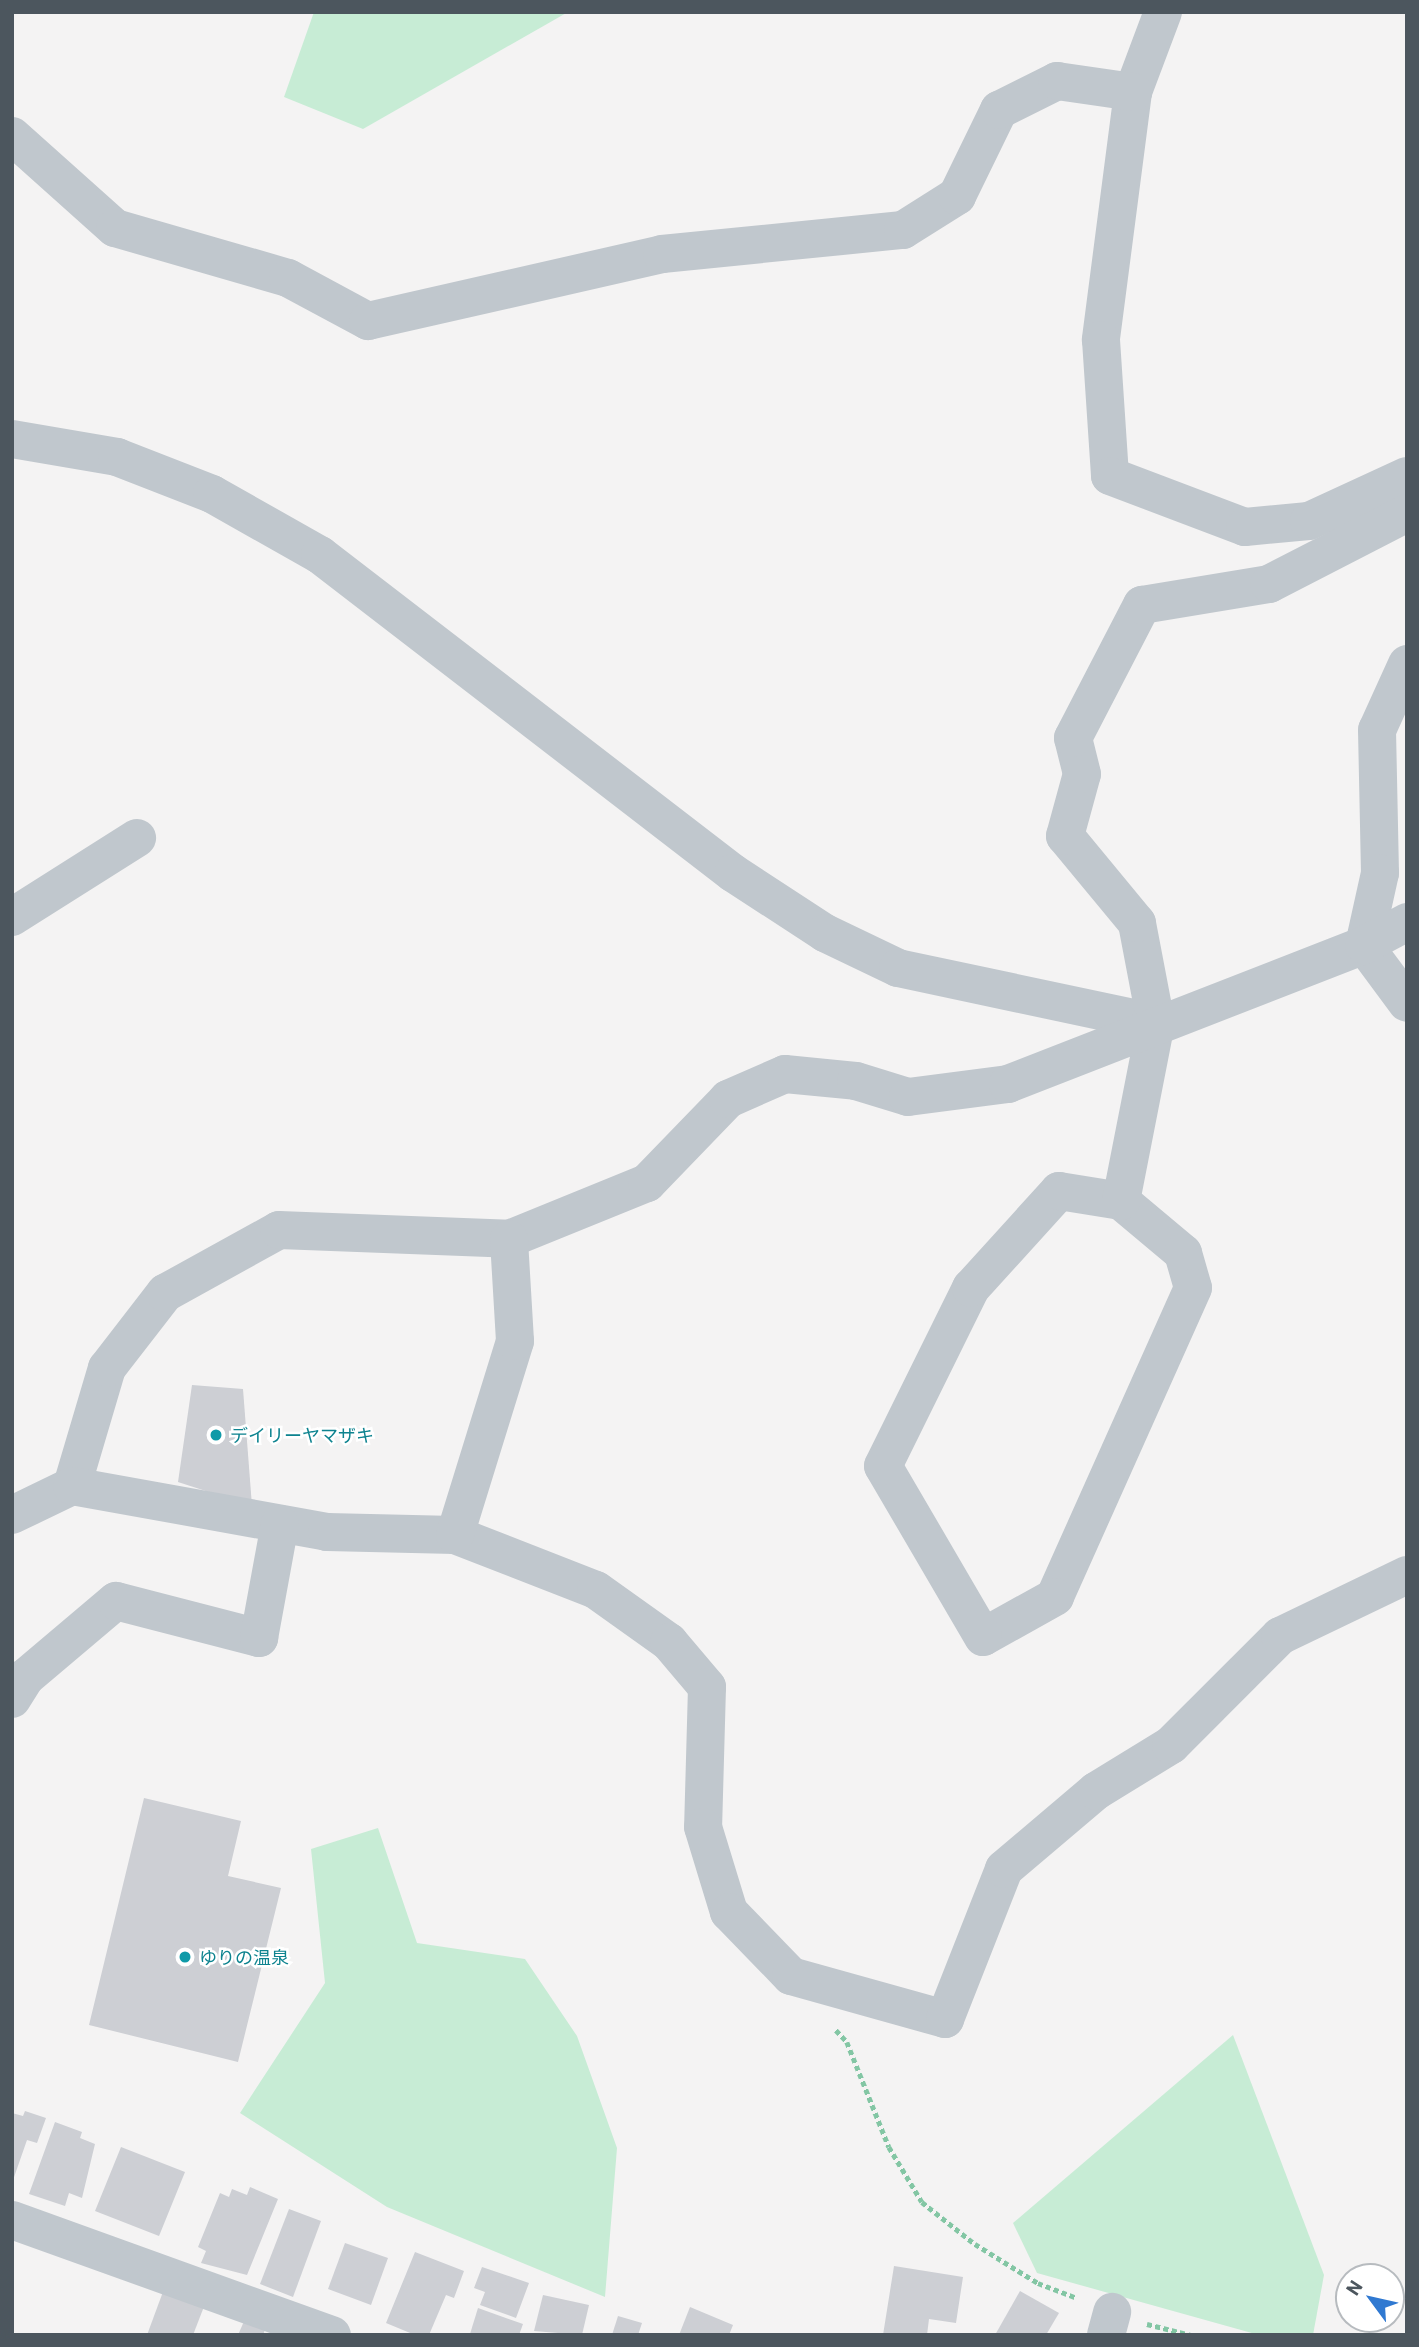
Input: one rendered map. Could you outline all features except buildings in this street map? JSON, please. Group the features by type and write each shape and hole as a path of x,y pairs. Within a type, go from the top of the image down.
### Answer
{"street":[{"path":"1163,12 1133,92 1101,340 1110,476 1245,527 1309,521 1407,476"},
{"path":"12,136 115,228 288,278 368,321 662,254 903,230 957,196 999,110 1058,81 1133,92"},
{"path":"12,439 129,462 212,494 320,555 733,873 825,933 898,968 1156,1023"},
{"path":"1121,1201 1156,1023 1137,923 1065,836 1082,774 1073,738 1142,605 1269,584 1407,513"},
{"path":"1407,664 1377,730 1380,873 1364,945 1407,1003"},
{"path":"12,917 137,838"},
{"path":"72,1486 107,1368 165,1293 279,1230 509,1239 647,1183 729,1099 785,1074 856,1081 908,1097 995,1086 1364,945 1407,922"},
{"path":"1059,1191 1121,1201 1184,1253 1193,1288 1055,1597 983,1637 883,1466 971,1288 1059,1191"},
{"path":"455,1535 515,1340 509,1239"},
{"path":"12,1515 72,1486 327,1532 455,1535 596,1590 669,1642 707,1687 704,1827 729,1912 791,1976 945,2020 1004,1869 1096,1791 1171,1745 1280,1636 1407,1575"},
{"path":"12,1699 26,1677 116,1601 259,1638 280,1524"},
{"path":"12,2220 332,2335"}],"path":[{"path":"831,2023 847,2042 889,2147 922,2202 975,2244 1109,2323"}],"green space":[{"path":"314,12 568,12 363,129 284,97"},
{"path":"378,1828 417,1943 525,1959 577,2036 617,2148 605,2297 387,2207 240,2113 325,1983 311,1849"},
{"path":"1233,2035 1324,2275 1313,2335 1259,2335 1037,2273 1013,2223"}],"place":[{"name":"デイリーヤマザキ","path":"216,1435"},
{"name":"ゆりの温泉","path":"185,1957"}]}
